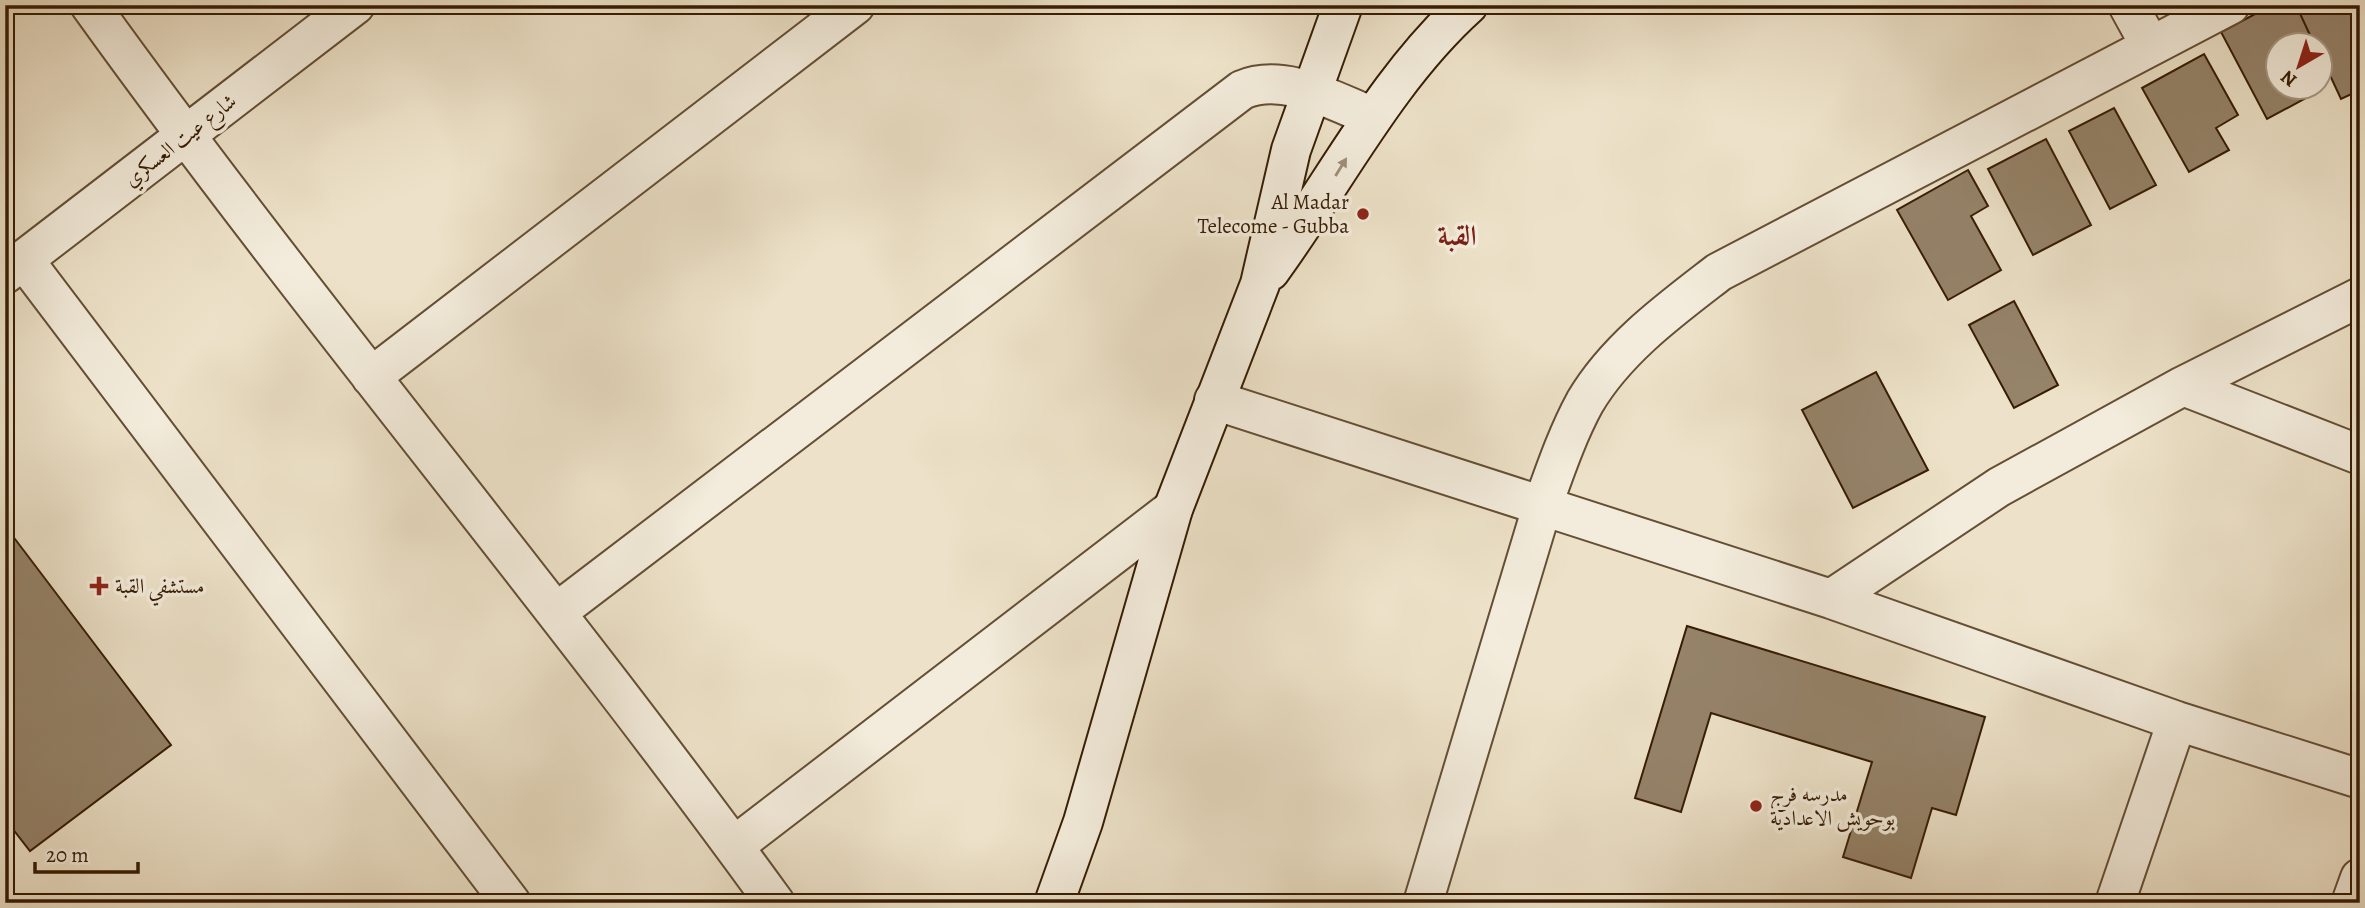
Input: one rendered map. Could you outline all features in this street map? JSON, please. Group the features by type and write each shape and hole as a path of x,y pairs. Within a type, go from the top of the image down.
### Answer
{"street":[{"path":"90,5 185,136 557,612 775,903"},
{"name":"شارع عيت العسكري","path":"15,267 355,5"},
{"path":"371,377 855,5"},
{"path":"1054,903 1083,822 1173,509 1261,284 1291,150 1343,5"},
{"path":"1261,284 1306,221 1373,117 1451,20 1468,5"},
{"path":"2128,5 2150,45"},
{"path":"1423,903 1542,506 1561,454 1586,401 1623,353 1664,314 1719,272 2230,5"},
{"path":"557,612 1242,90 1257,83 1271,83 1311,93 1373,117"},
{"path":"15,267 511,903"},
{"path":"1831,599 1999,487 2183,386 2360,297"},
{"path":"2183,386 2360,454"},
{"path":"1214,400 1831,599 2177,721 2360,779"},
{"path":"734,846 1173,509"},
{"path":"2115,903 2177,721"},
{"path":"2351,903 2360,878"}],"building":[{"path":"2272,5 2296,5 2309,32 2264,32 2264,102 2299,102 2267,119 2221,32"},
{"path":"2296,5 2360,5 2360,90 2341,99 2334,84 2334,32 2309,32"},
{"path":"2204,54 2238,115 2216,128 2229,150 2189,172 2142,88"},
{"path":"2114,108 2156,185 2110,209 2069,131"},
{"path":"2046,139 2091,225 2033,255 1988,169"},
{"path":"1968,170 1988,206 1971,216 2001,270 1948,300 1897,210"},
{"path":"2014,301 2058,385 2014,408 1969,325"},
{"path":"1876,372 1928,470 1853,508 1802,410"},
{"path":"15,539 171,745 30,851 5,819 5,546"},
{"path":"1687,626 1985,717 1956,815 1932,808 1911,878 1843,857 1872,762 1711,713 1681,812 1635,798"}],"place":[{"name":"Al Madar Telecome - Gubba","path":"1363,214"},
{"name":"مستشفي القبة","path":"99,586"},
{"name":"مدرسه فرج بوحويش الاعدادية","path":"1756,806"}],"district":[{"name":"القبة","path":"1457,235"}]}
